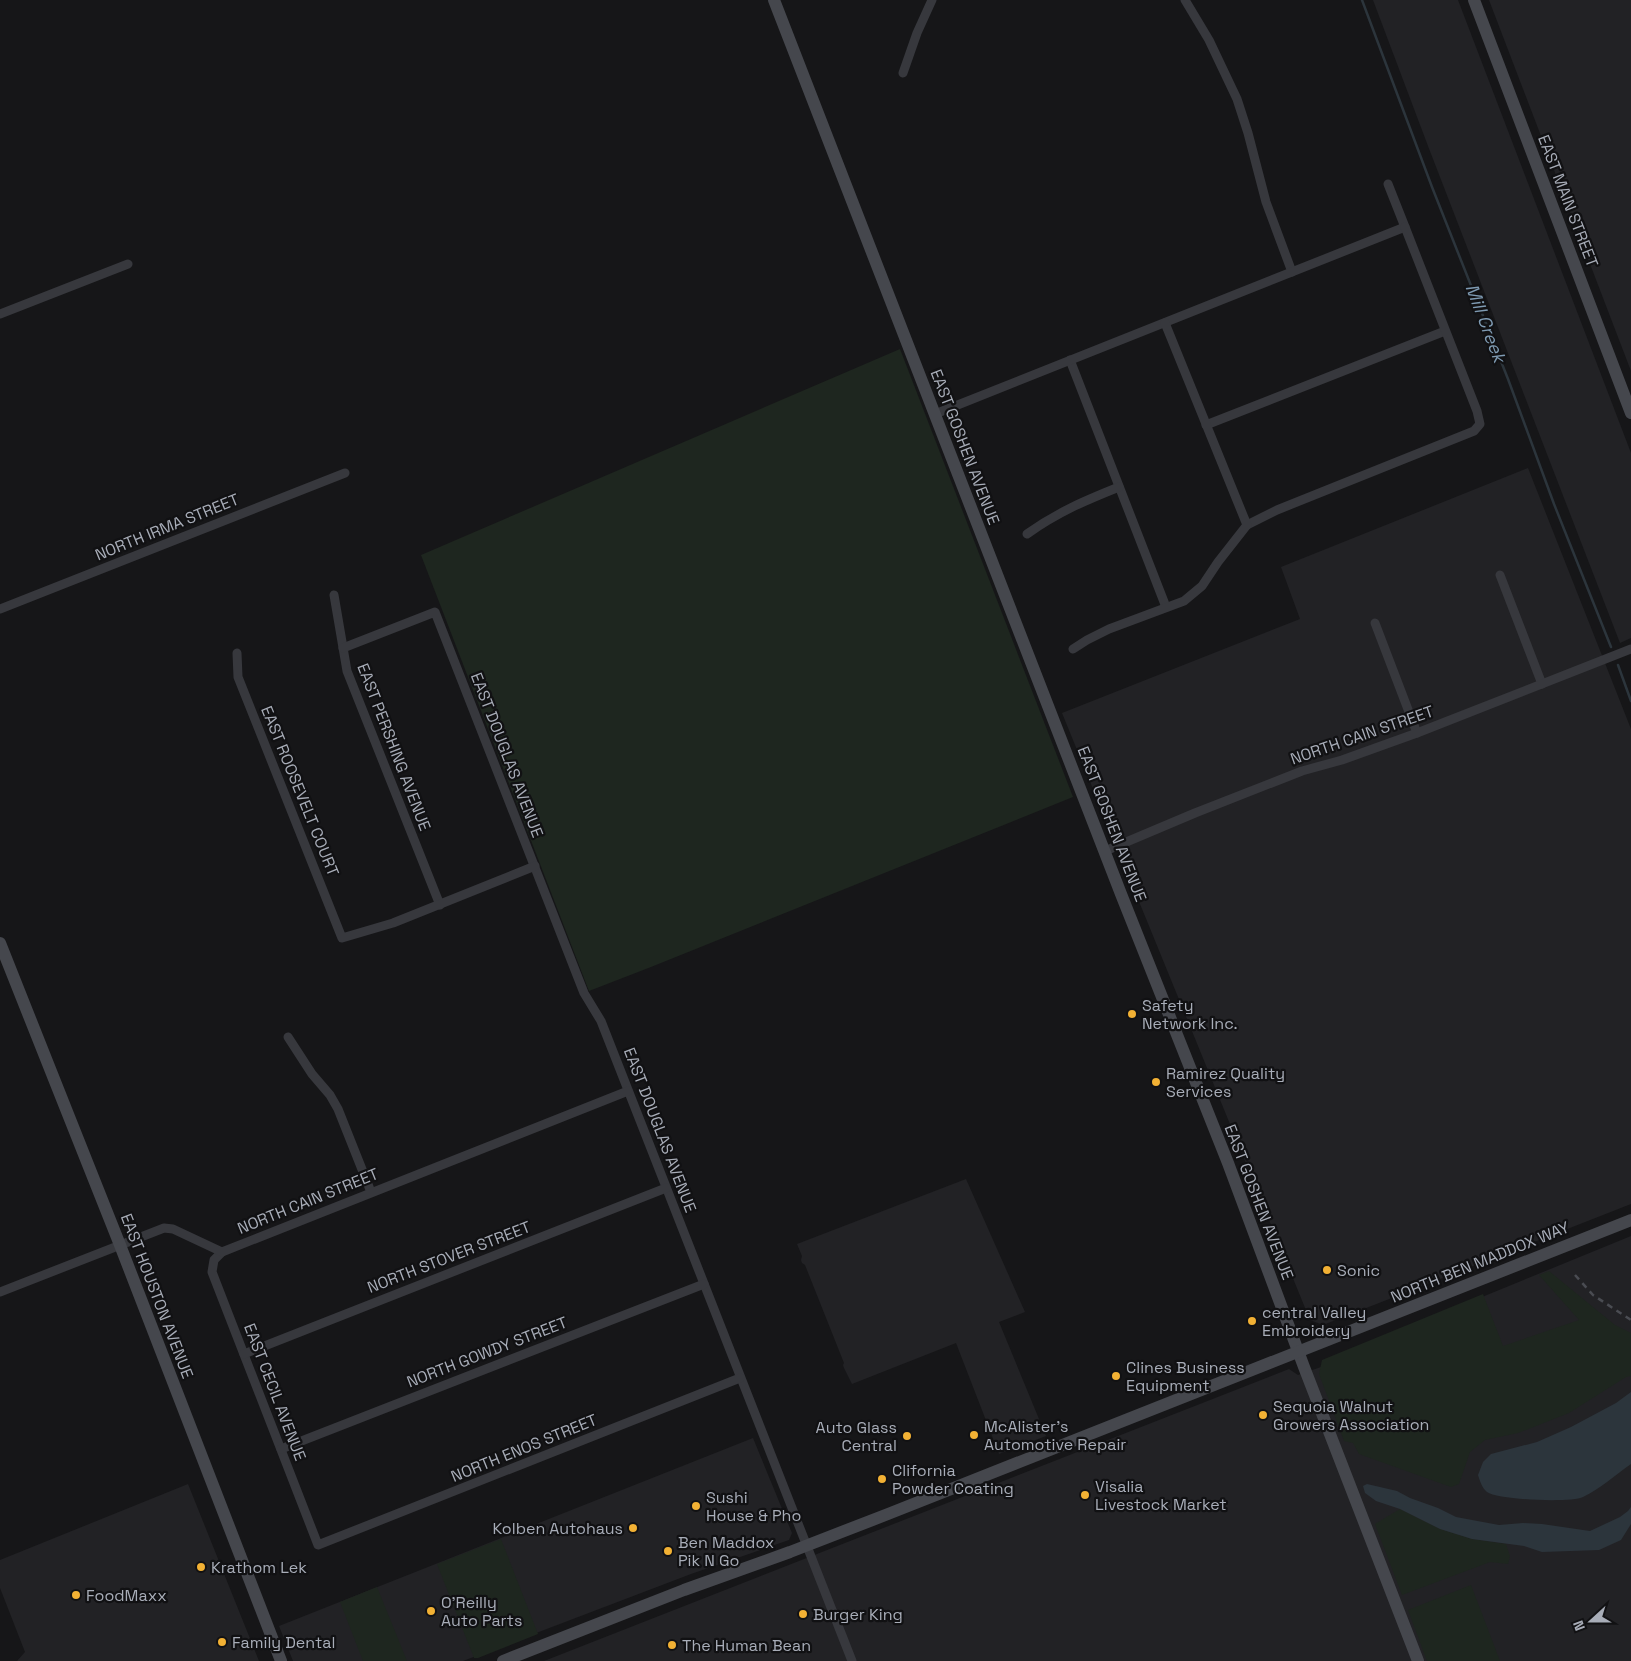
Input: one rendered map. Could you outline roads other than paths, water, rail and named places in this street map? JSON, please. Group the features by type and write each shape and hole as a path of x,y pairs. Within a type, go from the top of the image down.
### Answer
{"street":[{"name":"EAST GOSHEN AVENUE","path":"774,0 1231,1172 1418,1661"},
{"path":"903,73 917,33 932,0"},
{"path":"1185,0 1209,40 1237,99 1266,202 1292,272"},
{"name":"EAST MAIN STREET","path":"1474,0 1631,413"},
{"path":"1073,649 1109,629 1184,600 1202,586 1247,525 1277,510 1474,431 1480,424 1477,411 1388,184"},
{"path":"935,414 1405,227"},
{"path":"0,314 128,264"},
{"path":"1165,323 1247,525"},
{"path":"1206,425 1445,331"},
{"path":"1070,360 1166,607"},
{"name":"NORTH IRMA STREET","path":"0,609 345,473"},
{"path":"1027,534 1057,514 1119,487"},
{"path":"1500,575 1542,684"},
{"name":"EAST PERSHING AVENUE","path":"334,595 347,671 440,905"},
{"name":"EAST DOUGLAS AVENUE","path":"342,648 435,612 584,993 601,1021 852,1661"},
{"path":"1375,623 1417,733"},
{"name":"NORTH CAIN STREET","path":"1105,851 1294,774 1342,760 1417,733 1631,649"},
{"name":"EAST ROOSEVELT COURT","path":"237,653 238,676 342,938 393,923 440,905"},
{"path":"440,905 535,866"},
{"name":"EAST HOUSTON AVENUE","path":"0,943 120,1245 281,1661"},
{"path":"288,1037 338,1109 371,1192"},
{"name":"NORTH CAIN STREET","path":"0,1292 159,1229 168,1228 222,1252 628,1091"},
{"name":"NORTH STOVER STREET","path":"244,1354 666,1188"},
{"name":"NORTH BEN MADDOX WAY","path":"503,1661 684,1590 807,1545 1631,1220"},
{"name":"EAST CECIL AVENUE","path":"222,1252 214,1260 212,1272 318,1545"},
{"name":"NORTH GOWDY STREET","path":"281,1449 704,1284"},
{"name":"NORTH ENOS STREET","path":"318,1545 740,1378"}],"waterway":[{"name":"Mill Creek","path":"1362,0 1432,187 1611,647"},
{"name":"Mill Creek","path":"1618,665 1631,701"}],"railway":[{"path":"1575,1275 1593,1295 1631,1320"}],"place":[{"name":"Safety Network Inc.","path":"1132,1014"},
{"name":"Ramirez Quality Services","path":"1156,1082"},
{"name":"Sonic","path":"1327,1270"},
{"name":"central Valley Embroidery","path":"1252,1321"},
{"name":"Clines Business Equipment","path":"1116,1376"},
{"name":"Sequoia Walnut Growers Association","path":"1263,1415"},
{"name":"McAlister's Automotive Repair","path":"974,1435"},
{"name":"Auto Glass Central","path":"907,1436"},
{"name":"Clifornia Powder Coating","path":"882,1479"},
{"name":"Visalia Livestock Market","path":"1085,1495"},
{"name":"Sushi House & Pho","path":"696,1506"},
{"name":"Kolben Autohaus","path":"633,1528"},
{"name":"Ben Maddox Pik N Go","path":"668,1551"},
{"name":"Krathom Lek","path":"201,1567"},
{"name":"FoodMaxx","path":"76,1595"},
{"name":"O'Reilly Auto Parts","path":"431,1611"},
{"name":"Burger King","path":"803,1614"},
{"name":"Family Dental","path":"222,1642"},
{"name":"The Human Bean","path":"672,1645"}]}
